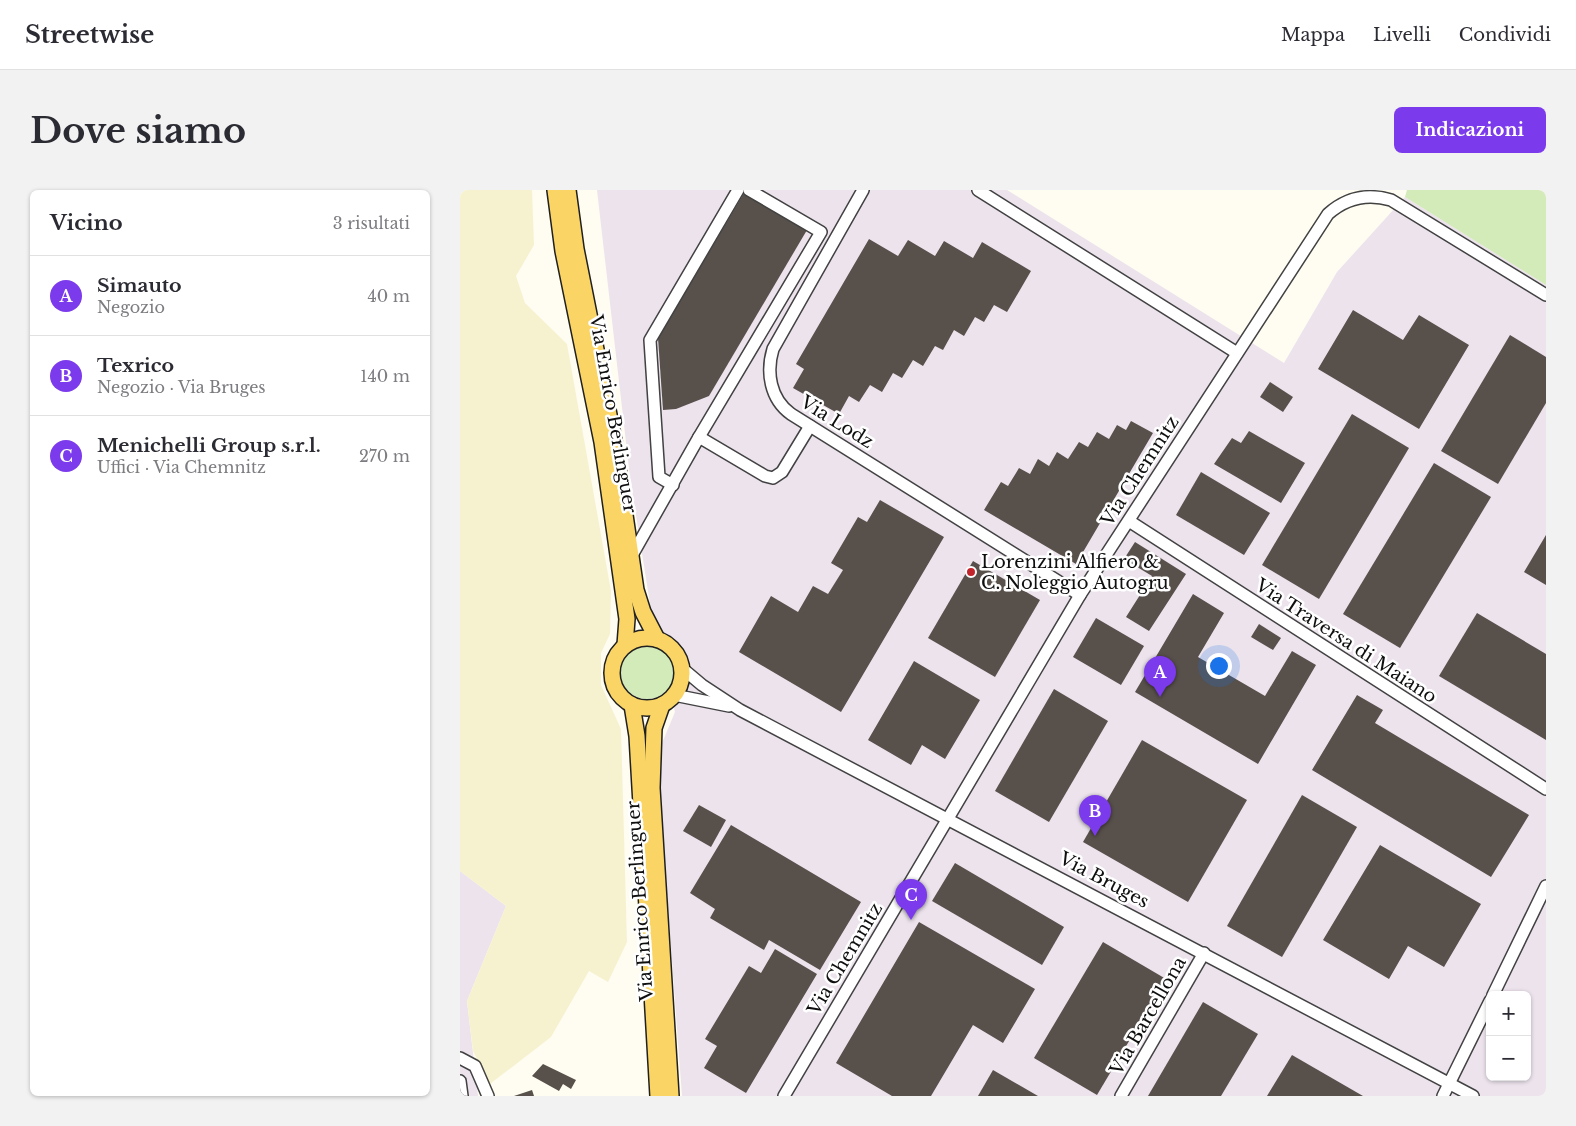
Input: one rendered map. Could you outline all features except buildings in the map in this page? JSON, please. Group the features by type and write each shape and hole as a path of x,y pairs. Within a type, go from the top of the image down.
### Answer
{"main road":[{"name":"Via Enrico Berlinguer","path":"555,190 564,251 602,442 628,619 625,645 615,658 612,674 616,690 632,705 637,736 658,1096"},
{"name":"Via Enrico Berlinguer","path":"568,190 576,249 614,440 631,558 640,604 657,639 673,649 682,669"},
{"path":"625,645 637,639 657,639"},
{"path":"632,705 646,708 662,705 674,695 680,684 682,669"},
{"name":"Via Enrico Berlinguer","path":"662,705 654,728 652,788 671,1096"}],"street":[{"path":"673,485 659,478 650,340 738,190"},
{"path":"631,558 699,437 821,232 749,190"},
{"name":"Via Lodz","path":"863,190 776,341 770,358 770,381 779,402 785,410 1080,595"},
{"path":"978,190 1238,353"},
{"name":"Via Chemnitz","path":"784,1096 1080,595 1323,220 1336,206 1364,196 1384,198 1399,204 1546,295"},
{"path":"699,437 765,476 774,478 782,472 810,426"},
{"name":"Via Traversa di Maiano","path":"1129,521 1546,789"},
{"name":"Via Bruges","path":"682,669 702,685 740,710 1450,1082 1473,1096"},
{"name":"Via Bruges","path":"674,695 740,710"},
{"path":"1495,991 1546,886"},
{"name":"Via Barcellona","path":"1121,1096 1204,953"},
{"path":"1444,1096 1486,1009"},
{"path":"460,1058 475,1066 488,1096"},
{"path":"460,1081 462,1096"}],"shaded area":[{"path":"460,190 532,190 534,245 516,276 525,303 567,344 611,591 610,634 601,653 601,685 621,729 627,942 608,982 589,971 551,1037 490,1084 473,1051 467,1001 506,906 460,871"},
{"path":"597,190 1007,190 1284,363 1337,272 1405,197 1546,285 1546,1096 682,1096 662,826 660,748 675,712 651,610 630,477"},
{"path":"460,871 506,906 467,1001 478,1096 460,1096"}],"green space":[{"path":"1407,190 1546,190 1546,285 1405,197"},
{"path":"642,645 652,645 662,649 670,657 674,672 670,687 662,695 652,699 642,699 632,695 624,687 620,677 620,667 624,657 632,649"}],"place":[{"name":"Lorenzini Alfiero & C. Noleggio Autogru","path":"971,572"},
{"name":"Simauto","path":"1160,697"},
{"name":"Texrico","path":"1095,836"},
{"name":"Menichelli Group s.r.l.","path":"911,920"}]}
